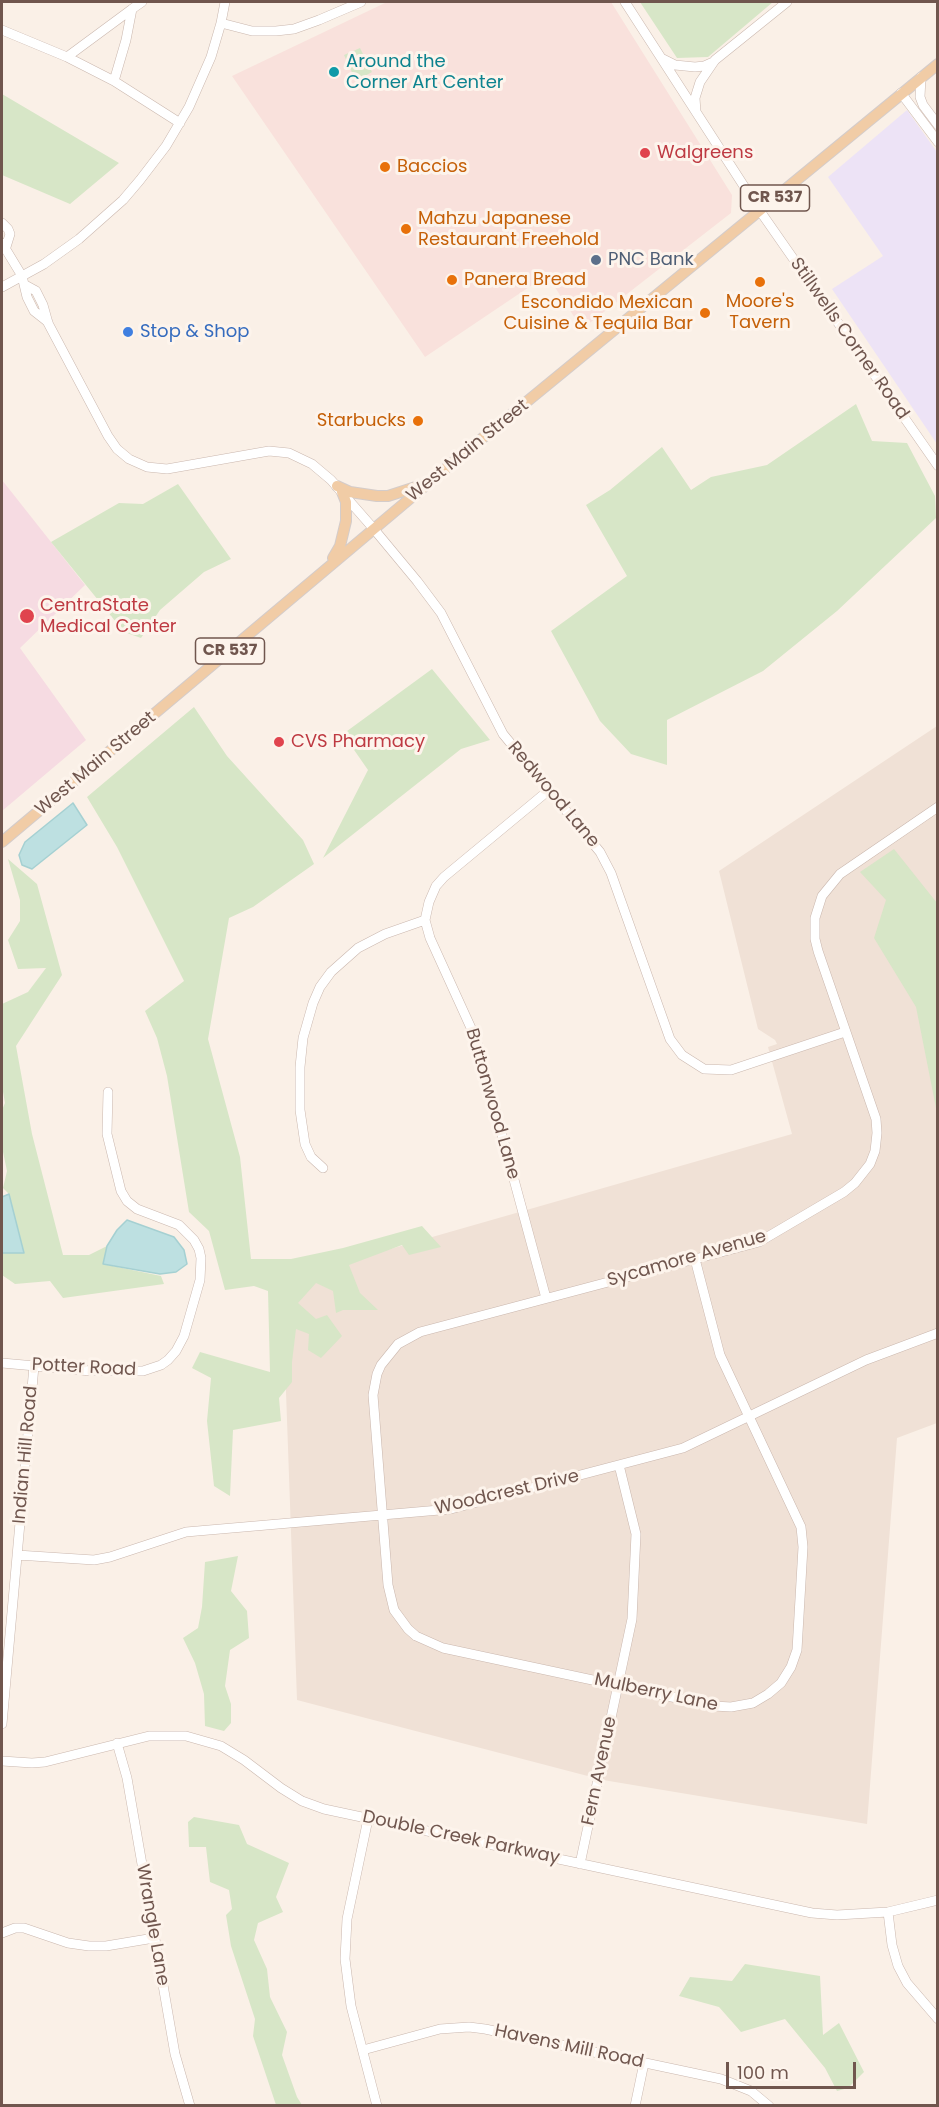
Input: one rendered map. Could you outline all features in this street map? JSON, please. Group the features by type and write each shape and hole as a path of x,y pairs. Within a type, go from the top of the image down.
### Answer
{"main road":[{"name":"West Main Street","path":"2,842 373,528 938,64"},
{"path":"339,489 388,496 428,484"},
{"path":"328,566 340,546 344,533 346,509 339,489"}],"street":[{"path":"67,57 142,2"},
{"path":"2,287 24,281 100,222 123,200 160,154 180,123 203,77 221,23 225,2"},
{"path":"221,23 252,31 294,29 361,2"},
{"name":"Stillwells Corner Road","path":"625,2 760,211 938,466"},
{"path":"663,59 675,65 704,66 715,60 787,2"},
{"path":"114,81 132,9"},
{"path":"2,30 67,57 114,81 180,123"},
{"path":"696,114 697,90 715,60"},
{"path":"921,77 920,97 938,126"},
{"path":"901,93 938,142"},
{"name":"Redwood Lane","path":"2,223 10,234 4,245 24,281 27,297 34,311 48,323 117,449 129,459 147,467 167,470 231,456 279,451 299,457 312,464 339,489 417,581 441,613 503,734 595,843 606,861 670,1039 686,1059 704,1069 731,1070 845,1032"},
{"path":"323,1168 311,1157 305,1144 300,1110 303,1038 320,987 331,972 358,948 385,934 425,920 436,886 444,877 549,790"},
{"name":"Sycamore Avenue","path":"408,1629 394,1610 389,1594 372,1395 377,1374 387,1356 406,1338 420,1332 765,1239 844,1192 863,1174 875,1151 878,1133 876,1119 815,939 815,918 826,890 840,874 938,807"},
{"name":"Buttonwood Lane","path":"425,920 430,938 476,1039 546,1298"},
{"name":"Potter Road","path":"2,1363 91,1371 149,1370 161,1365 181,1343 200,1280 201,1258 194,1240 187,1231 169,1220 137,1209 127,1201 121,1191 107,1134 108,1092"},
{"name":"Mulberry Lane","path":"408,1629 422,1640 443,1648 714,1706 731,1707 753,1703 781,1683 791,1667 797,1644 803,1547 801,1527 720,1355 695,1259"},
{"name":"Woodcrest Drive","path":"17,1555 94,1560 186,1532 451,1509 682,1448 866,1360 938,1333"},
{"name":"Indian Hill Road","path":"2,1724 34,1366"},
{"name":"Fern Avenue","path":"580,1864 632,1619 636,1543 634,1525 619,1465"},
{"name":"Double Creek Parkway","path":"2,1761 32,1764 117,1743 161,1735 186,1736 205,1740 235,1754 302,1801 324,1809 369,1819 812,1913 837,1915 888,1912 938,1900"},
{"name":"Wrangle Lane","path":"117,1743 127,1778 175,2054 190,2106"},
{"path":"369,1819 347,1919 345,1959 351,2006 377,2106"},
{"path":"888,1912 892,1945 898,1966 907,1983 938,2019"},
{"path":"2,1933 15,1928 24,1928 89,1946 106,1946 154,1938"},
{"name":"Havens Mill Road","path":"363,2050 440,2029 469,2027 485,2029 732,2082 752,2091 769,2106"},
{"path":"635,2106 644,2063"}],"shaded area":[{"path":"387,2 611,2 732,195 731,213 582,329 547,275 425,357 232,76"},
{"path":"907,110 937,152 937,444 832,289 883,256 828,177"},
{"name":"CentraState Medical Center","path":"2,480 85,585 20,648 86,740 2,811"},
{"path":"937,726 937,1423 897,1438 867,1824 603,1780 297,1700 282,1280 792,1134 768,1047 777,1044 775,1040 758,1029 719,871"}],"green space":[{"path":"640,2 773,2 708,57 677,58"},
{"path":"360,48 372,72 356,81 344,55"},
{"path":"2,94 119,163 70,204 2,175"},
{"path":"856,404 872,441 907,443 935,496 936,518 837,611 763,671 667,720 667,765 631,754 600,721 551,631 627,576 586,505 610,490 662,447 691,490 711,477 767,465"},
{"path":"178,484 231,559 204,572 160,610 141,638 124,632 51,542 119,503 143,504"},
{"path":"432,669 490,740 461,749 323,858 368,770 343,734"},
{"path":"194,707 227,756 303,840 314,864 253,907 229,918 208,1039 240,1157 251,1259 291,1259 343,1248 422,1226 441,1247 409,1255 402,1245 349,1265 360,1293 378,1310 343,1310 336,1313 333,1291 316,1283 298,1303 316,1319 327,1315 342,1336 321,1358 308,1350 309,1334 296,1329 292,1382 279,1398 281,1421 233,1430 230,1496 214,1486 207,1421 211,1378 192,1368 200,1352 270,1372 268,1291 254,1286 225,1290 209,1231 189,1212 167,1076 157,1038 145,1011 184,981 117,847 87,797"},
{"path":"894,849 937,903 937,1113 916,1007 874,938 886,900 860,872"},
{"path":"8,859 37,884 62,975 16,1046 32,1134 63,1255 89,1255 107,1246 103,1264 161,1276 164,1284 63,1298 50,1281 15,1284 2,1275 2,1251 9,1194 3,1188 7,1171 2,1147 2,1110 5,1103 2,1086 2,1004 28,992 46,968 18,969 8,940 20,921 20,900"},
{"path":"238,1556 231,1591 247,1611 249,1638 230,1650 225,1686 231,1704 231,1723 224,1731 205,1726 204,1694 195,1663 183,1638 198,1628 205,1562"},
{"path":"194,1817 239,1825 247,1844 289,1863 276,1897 283,1912 258,1923 254,1940 267,1969 270,1997 287,2032 282,2055 302,2105 276,2105 253,2036 255,2019 231,1946 226,1915 232,1909 229,1890 210,1882 206,1847 189,1847 188,1822"},
{"path":"745,1964 820,1976 823,2035 839,2023 864,2072 848,2088 837,2091 825,2068 785,2019 741,2032 719,2007 679,1996 690,1977 732,1981"}],"water":[{"path":"73,803 87,825 32,869 22,865 19,855 25,842"},
{"path":"9,1194 24,1253 2,1253 2,1197"},
{"path":"127,1220 174,1237 184,1250 187,1264 176,1272 160,1274 103,1264 107,1246 117,1230"}],"place":[{"name":"Around the Corner Art Center","path":"334,72"},
{"name":"Walgreens","path":"645,153"},
{"name":"Baccios","path":"385,167"},
{"name":"Mahzu Japanese Restaurant Freehold","path":"406,229"},
{"name":"PNC Bank","path":"596,260"},
{"name":"Panera Bread","path":"452,280"},
{"name":"Moore's Tavern","path":"760,282"},
{"name":"Escondido Mexican Cuisine & Tequila Bar","path":"705,313"},
{"name":"Stop & Shop","path":"128,332"},
{"name":"Starbucks","path":"418,421"},
{"name":"CentraState Medical Center","path":"27,616"},
{"name":"CVS Pharmacy","path":"279,742"}]}
